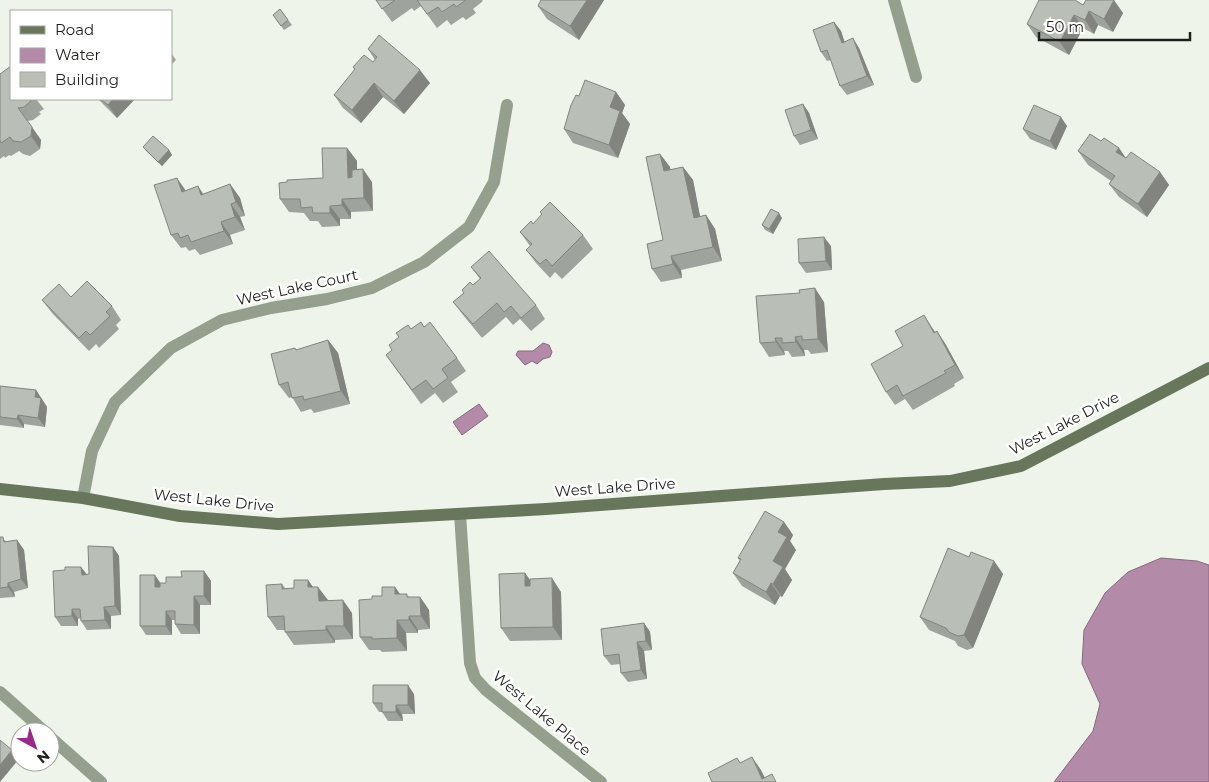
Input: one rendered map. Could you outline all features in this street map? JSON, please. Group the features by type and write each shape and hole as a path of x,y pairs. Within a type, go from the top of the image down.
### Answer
{"main road":[{"name":"West Lake Drive","path":"0,489 83,498 180,516 278,524 460,514 950,481 1021,466 1209,368"}],"street":[{"path":"894,0 916,77"},
{"name":"West Lake Court","path":"83,498 92,451 115,402 171,348 222,320 271,308 327,299 372,288 424,262 469,227 494,182 507,105"},
{"name":"West Lake Place","path":"460,514 470,663 475,678 486,690 601,782"},
{"path":"0,692 34,722"},
{"path":"60,746 101,782"}],"water":[{"path":"543,343 549,345 552,352 550,357 543,359 537,364 532,361 525,365 516,355 518,351 533,351"},
{"path":"479,404 488,416 462,435 453,422"},
{"path":"1161,558 1197,561 1209,565 1209,782 1054,782 1093,731 1100,704 1082,664 1084,630 1105,593 1128,572"}],"building":[{"path":"376,0 395,0 382,9"},
{"path":"417,0 466,0 456,7 454,4 442,12 438,7 427,14"},
{"path":"541,0 587,0 570,26 538,6"},
{"path":"1039,0 1075,0 1083,5 1086,0 1114,0 1104,19 1089,11 1085,20 1074,15 1060,42 1027,24"},
{"path":"280,9 288,20 281,26 273,15"},
{"path":"834,22 842,43 853,38 867,76 840,86 827,50 821,52 813,30"},
{"path":"379,35 420,70 394,101 374,83 352,110 334,95 355,69 353,67 364,55 373,62 377,57 368,49"},
{"path":"10,67 10,100 31,101 24,107 18,108 32,127 31,136 21,142 13,141 10,137 1,143 0,141 0,74"},
{"path":"585,80 616,92 610,107 620,111 609,145 564,129 571,105 576,95 579,96"},
{"path":"102,100 112,100 108,105"},
{"path":"803,104 811,130 794,136 785,110"},
{"path":"1034,105 1061,117 1050,141 1023,129"},
{"path":"1090,134 1101,141 1104,138 1119,148 1116,152 1126,158 1131,152 1160,172 1138,204 1109,184 1115,176 1078,151"},
{"path":"153,136 169,150 158,162 143,147"},
{"path":"322,148 347,148 348,178 352,177 352,170 363,169 364,198 342,199 342,205 330,206 330,213 313,213 312,207 301,208 300,199 280,199 279,183 287,182 287,180 323,178"},
{"path":"660,154 664,171 683,167 694,218 706,215 713,247 671,256 673,264 652,269 647,244 663,240 646,157"},
{"path":"177,178 182,192 198,186 201,195 230,184 236,202 231,204 235,217 221,222 224,231 191,242 188,235 180,238 178,233 171,235 154,185"},
{"path":"550,202 583,235 552,266 546,259 540,264 526,250 532,244 520,232 531,221 533,224 542,214 540,212"},
{"path":"771,209 779,213 769,229 762,225"},
{"path":"824,237 826,261 799,263 798,239"},
{"path":"489,251 536,305 521,318 511,306 504,312 497,303 473,324 453,302 464,293 462,290 470,282 473,285 481,278 471,267"},
{"path":"87,281 112,306 106,312 110,316 90,335 86,331 79,338 42,300 59,284 71,297"},
{"path":"815,288 818,339 802,340 802,336 795,337 796,342 782,343 782,338 775,338 776,342 760,343 756,296 800,293 799,290"},
{"path":"924,315 934,333 937,331 955,365 944,371 946,373 903,396 897,385 886,392 871,364 903,346 895,331"},
{"path":"421,322 424,327 430,322 457,358 442,369 448,378 433,389 426,380 412,390 386,355 392,350 389,345 399,337 396,333 408,325 411,329"},
{"path":"328,340 341,391 304,400 303,396 292,398 288,382 279,385 271,354 295,348 296,350"},
{"path":"0,386 36,390 35,397 41,398 38,418 18,415 17,419 0,417"},
{"path":"765,511 784,522 778,532 787,537 773,561 783,567 766,592 733,573 741,559 738,558"},
{"path":"0,537 3,537 4,542 17,540 21,579 8,583 8,587 0,588"},
{"path":"88,546 113,547 115,606 104,607 105,620 81,621 80,609 72,609 72,616 55,617 53,571 65,570 65,567 81,567 82,575 89,574"},
{"path":"948,548 969,557 971,552 994,561 964,635 958,636 949,632 946,628 920,617"},
{"path":"181,571 204,571 204,596 194,596 194,625 175,624 175,611 166,611 166,626 140,626 140,575 155,575 155,587 160,587 160,583 166,583 166,577 182,577"},
{"path":"525,573 525,586 530,586 530,579 552,578 553,627 501,628 499,574"},
{"path":"294,580 308,580 308,587 318,587 319,601 343,600 344,626 326,626 326,630 285,632 284,616 268,617 266,585 282,584 282,589 294,588"},
{"path":"382,587 395,587 395,594 407,594 407,597 420,597 421,616 409,616 409,620 397,620 397,638 372,639 372,637 360,637 359,600 372,599 372,596 382,596"},
{"path":"644,623 646,641 637,642 641,670 621,673 619,654 604,656 601,629"},
{"path":"373,685 408,685 408,705 396,705 396,712 382,712 382,703 373,703"},
{"path":"0,740 10,748 10,752 0,765"},
{"path":"752,757 762,779 772,774 776,782 712,782 708,773 737,758 740,763"}]}
